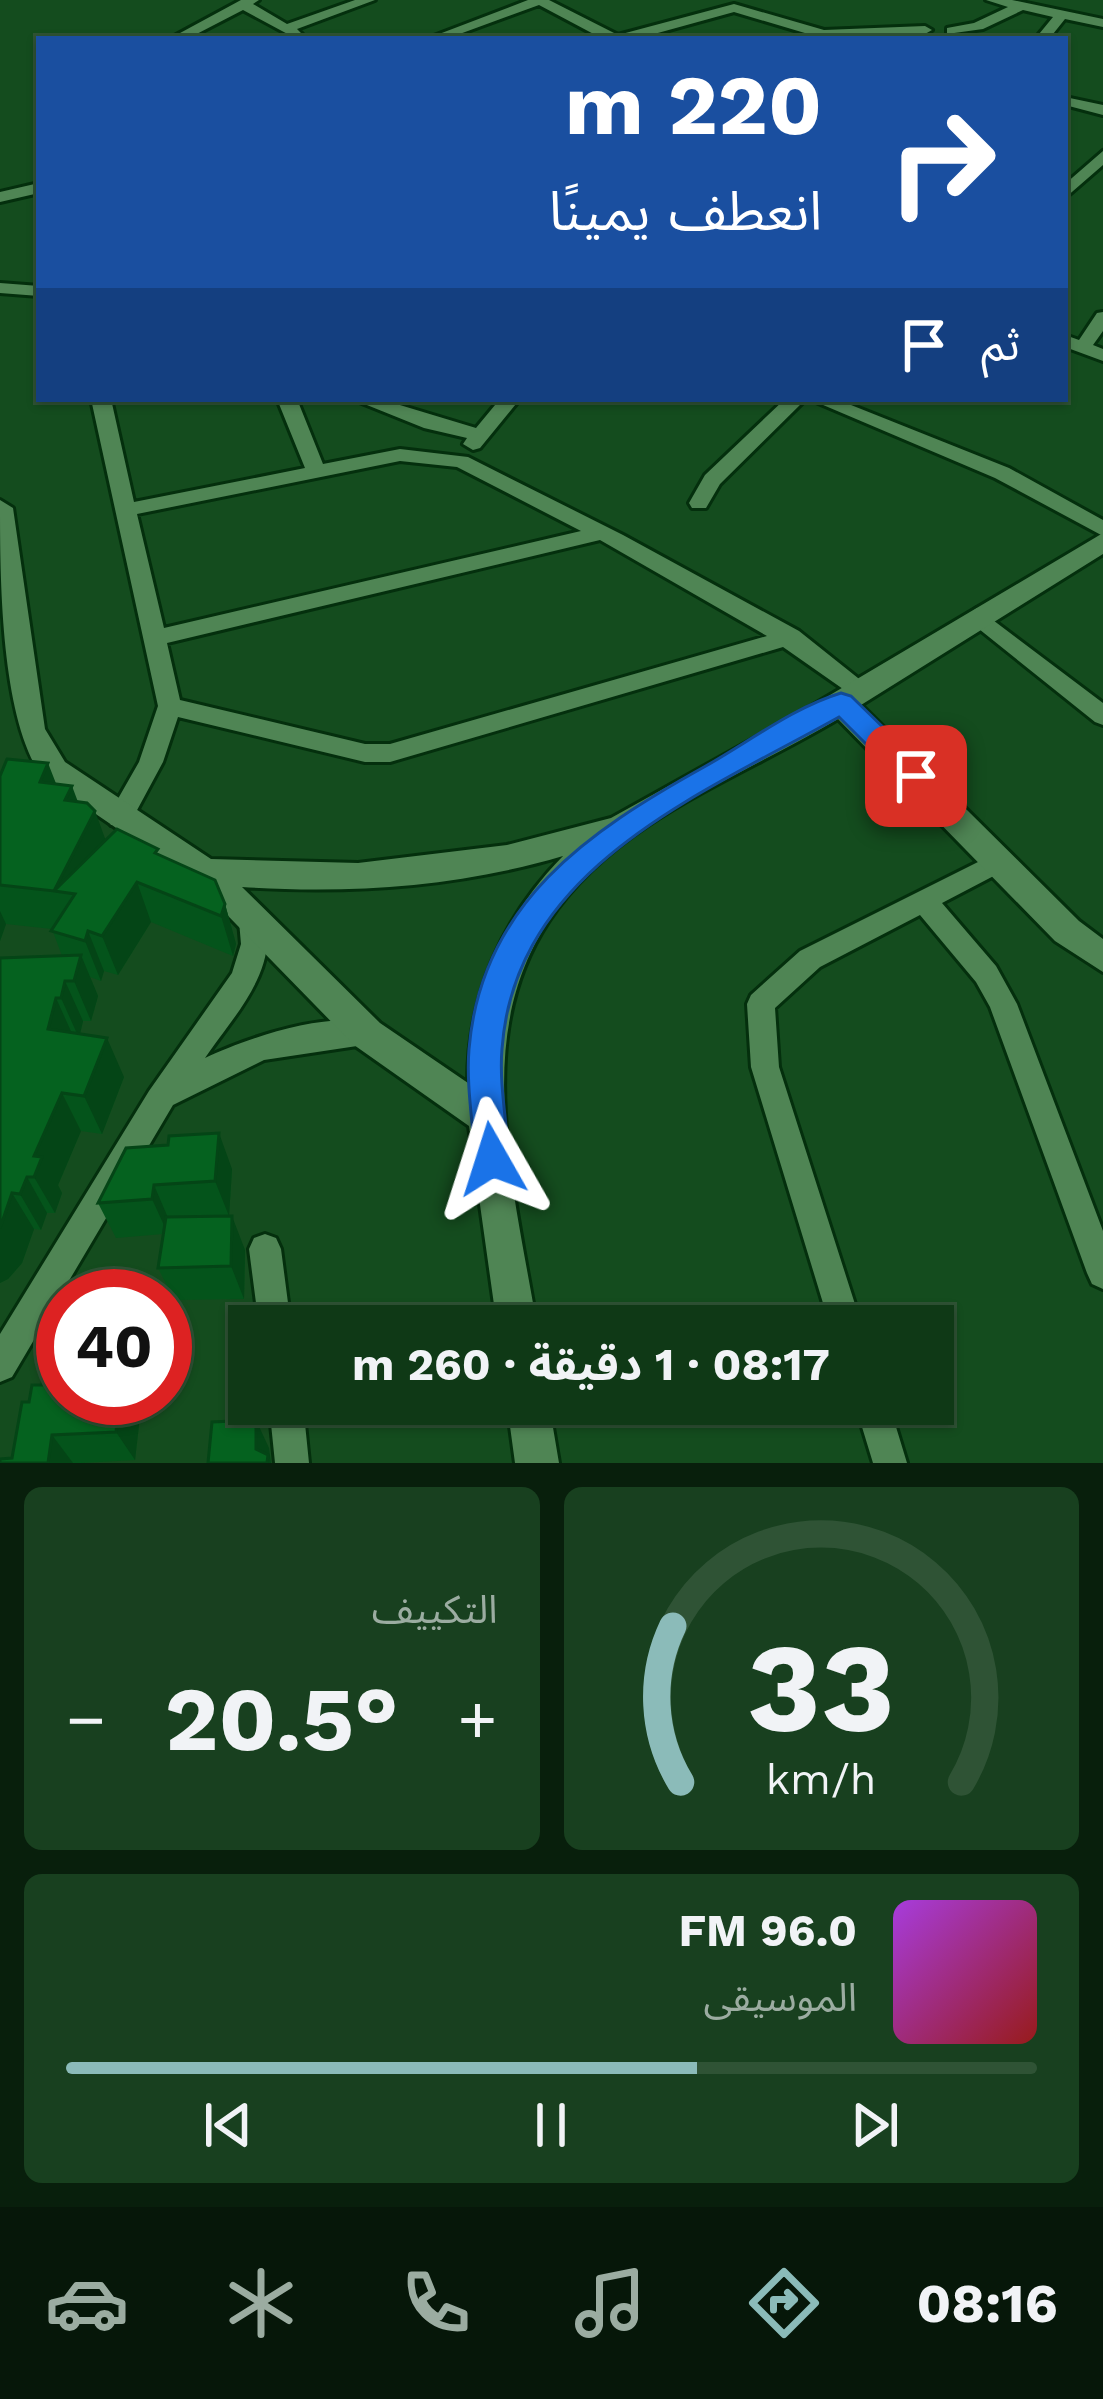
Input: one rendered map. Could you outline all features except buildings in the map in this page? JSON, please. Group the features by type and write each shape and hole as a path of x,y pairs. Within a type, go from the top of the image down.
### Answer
{"street":[{"path":"285,29 368,0"},
{"path":"441,36 540,0 611,36"},
{"path":"993,0 1103,23"},
{"path":"182,36 248,2 298,36"},
{"path":"627,36 736,4 829,36"},
{"path":"952,31 978,26 1022,6"},
{"path":"1044,36 1062,14"},
{"path":"822,34 925,30"},
{"path":"1068,102 1103,110"},
{"path":"1068,190 1103,155"},
{"path":"8,195 36,210"},
{"path":"0,288 36,292"},
{"path":"1103,317 1074,344 1103,355"},
{"path":"102,402 170,706 151,763 119,818"},
{"path":"288,402 317,472"},
{"path":"370,402 479,435"},
{"path":"461,461 507,402"},
{"path":"699,503 712,479 793,402"},
{"path":"826,402 1002,473 1103,529"},
{"path":"126,510 400,455 461,461 791,637 851,696 998,862 1067,931 1103,958"},
{"path":"1,516 30,759 205,872 367,1034 486,1117"},
{"path":"157,638 602,533"},
{"path":"205,872 299,880 431,872 559,847 634,819 851,696 1103,542"},
{"path":"977,616 1103,716"},
{"path":"170,706 365,753 390,753 791,637"},
{"path":"514,1305 486,1117 485,1049 497,990 520,937 550,890 634,819"},
{"path":"839,1305 765,1067 761,1004 810,959 998,862"},
{"path":"922,900 986,974 1004,1004 1100,1254"},
{"path":"0,1366 158,1100 244,977 255,944 252,921"},
{"path":"158,1100 209,1067 260,1046 312,1035 367,1034"},
{"path":"265,1249 272,1305"},
{"path":"288,1425 292,1463"},
{"path":"531,1425 537,1463"},
{"path":"878,1425 890,1463"}],"route":[{"path":"492,1159 485,1049 497,990 520,937 550,890 590,853 634,819 841,703 916,776"}]}
